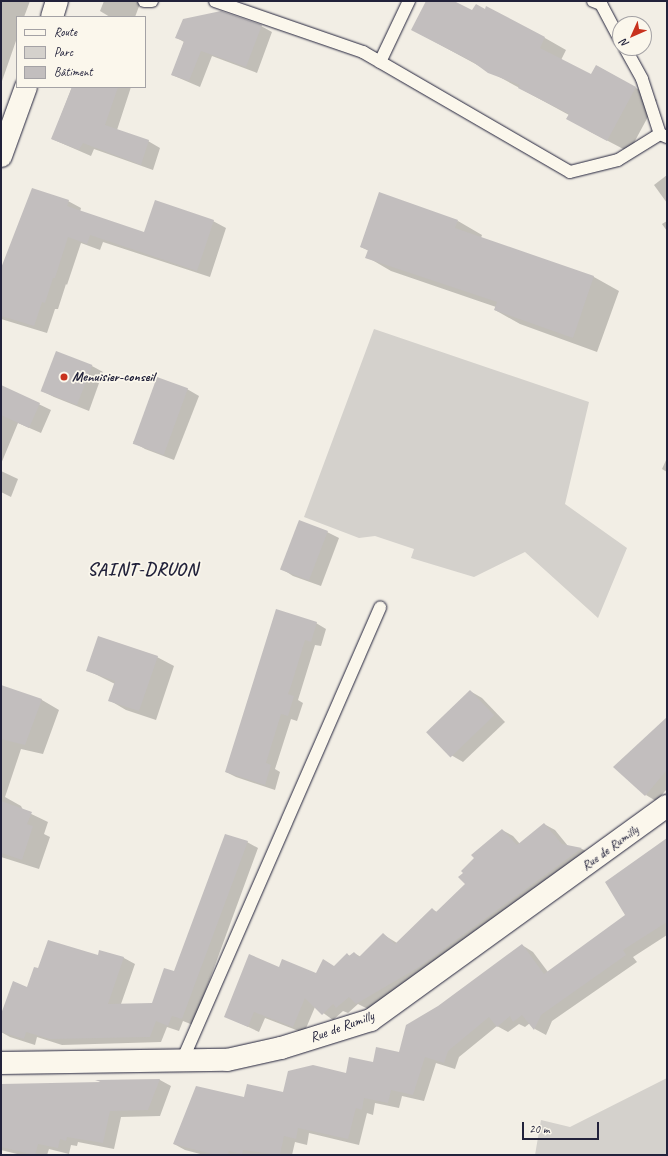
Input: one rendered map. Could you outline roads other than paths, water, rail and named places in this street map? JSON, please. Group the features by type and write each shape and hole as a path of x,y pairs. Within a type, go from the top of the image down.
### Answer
{"street":[{"path":"52,16 58,1"},
{"path":"1,156 26,88"},
{"name":"Rue de Rumilly","path":"1,1064 227,1060 281,1048 371,1020 667,806"}],"lane":[{"path":"144,1 152,1"},
{"path":"215,1 364,52 570,172 618,160 663,135 642,79 629,56"},
{"path":"380,62 409,1"},
{"path":"592,1 601,4 612,24"},
{"path":"182,1061 380,607"}],"place":[{"name":"Menuisier-conseil","path":"64,377"}],"district":[{"name":"SAINT-DRUON","path":"143,569"}]}
